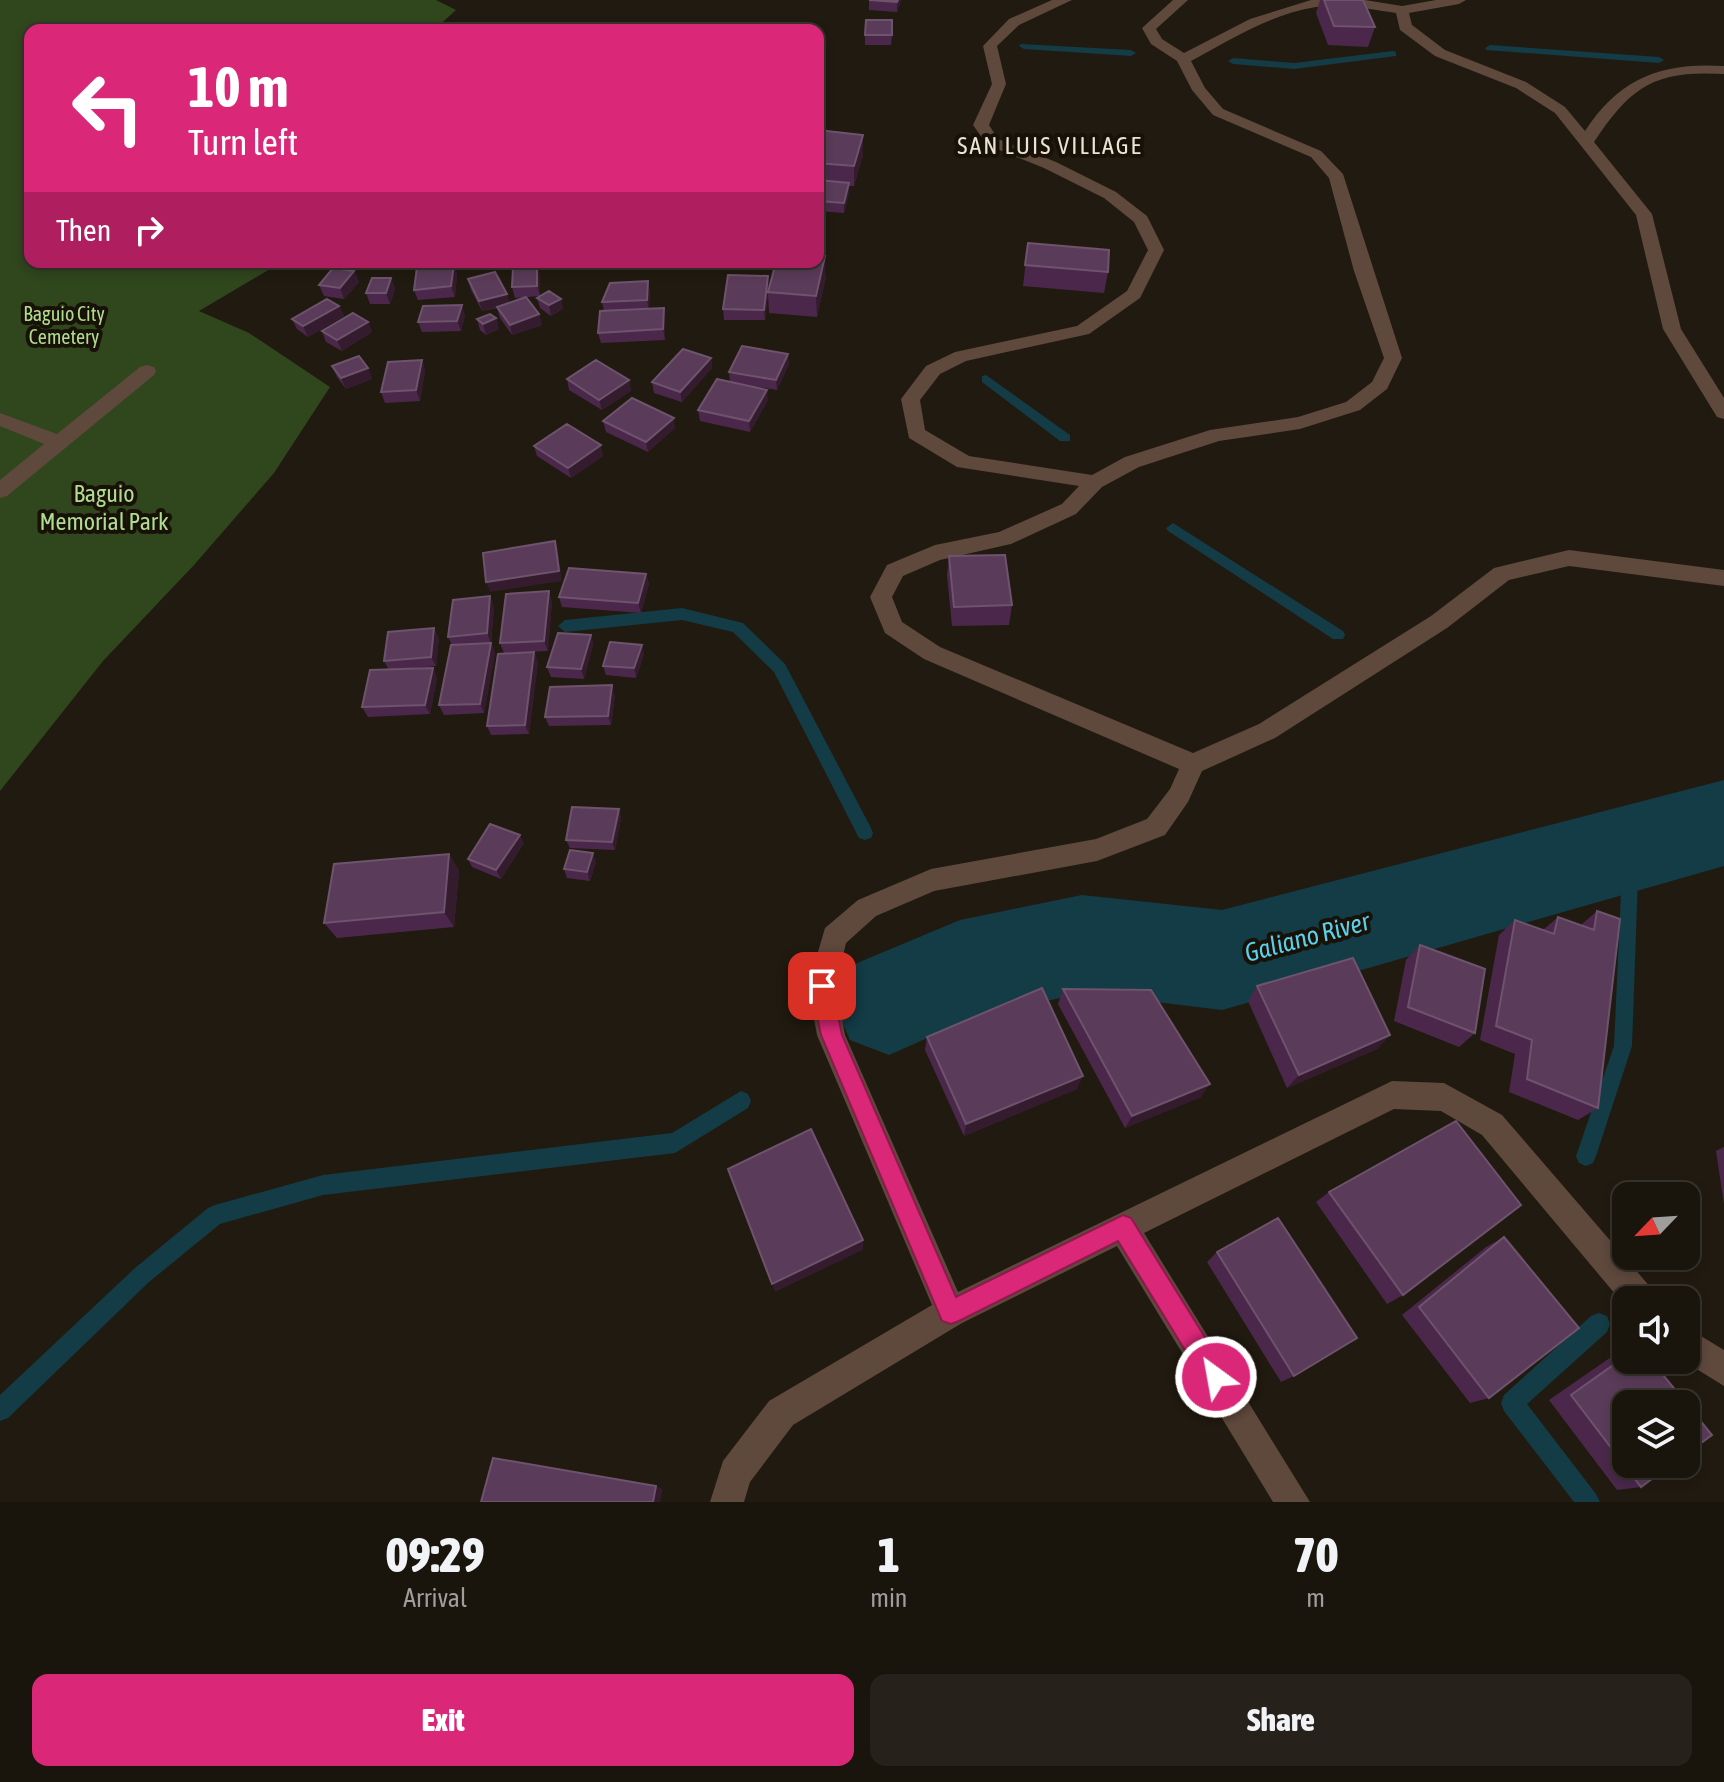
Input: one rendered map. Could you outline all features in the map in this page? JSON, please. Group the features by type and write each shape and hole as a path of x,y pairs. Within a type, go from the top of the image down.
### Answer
{"street":[{"path":"1065,0 1001,29 990,46 999,84 981,125 992,142 1050,165 1110,195 1141,219 1156,250 1134,294 1083,330 961,356 933,370 910,399 916,433 964,462 1095,482"},
{"path":"1181,0 1149,28 1156,41 1183,59 1199,90 1218,112 1316,154 1337,177 1363,271 1393,358 1380,385 1353,406 1300,423 1217,435 1132,462 1095,482 1069,509 1004,539 935,553 895,571 881,597 893,627 932,653 1193,764"},
{"path":"1183,59 1255,22 1298,6 1359,3 1402,10 1459,0"},
{"path":"1402,10 1405,27 1440,53 1521,85 1560,110 1644,214 1672,329 1724,413"},
{"path":"1585,143 1611,105 1641,82 1672,73 1724,70"},
{"path":"0,491 147,371"},
{"path":"0,419 57,442"},
{"path":"951,1312 831,1035 822,986 834,937 867,908 931,880 1097,850 1156,827 1179,795 1193,764 1267,731 1439,622 1502,574 1569,558 1724,578"},
{"path":"727,1502 735,1473 781,1413 951,1312 1392,1095 1444,1097 1492,1125 1629,1286"},
{"path":"1123,1227 1293,1502"},
{"path":"1700,1353 1724,1370"}],"green space":[{"name":"Baguio Memorial Park","path":"0,0 436,0 456,10 441,24 24,24 24,268 272,268 199,311 249,333 330,387 274,473 194,565 103,661 0,791"}],"building":[{"path":"1324,0 1363,0 1375,27 1334,26"},
{"path":"866,20 892,20 892,35 865,35"},
{"path":"824,131 863,135 854,166 824,164"},
{"path":"824,181 849,183 844,203 824,201"},
{"path":"1028,243 1109,250 1108,272 1025,265"},
{"path":"333,268 354,271 340,288 319,285"},
{"path":"417,268 453,268 451,286 414,290"},
{"path":"513,268 537,268 537,286 512,287"},
{"path":"774,268 822,268 816,296 768,292"},
{"path":"495,272 507,294 479,301 468,279"},
{"path":"728,275 768,276 764,310 723,309"},
{"path":"372,278 391,278 386,293 366,293"},
{"path":"648,281 647,300 602,302 610,283"},
{"path":"549,291 561,299 549,305 537,298"},
{"path":"526,297 539,314 510,325 497,307"},
{"path":"327,299 339,306 303,326 292,319"},
{"path":"462,305 457,321 418,322 423,306"},
{"path":"664,308 663,329 598,333 600,311"},
{"path":"353,313 368,322 337,340 322,331"},
{"path":"490,314 496,318 483,324 477,319"},
{"path":"742,346 788,354 776,380 729,372"},
{"path":"683,349 711,358 680,392 652,382"},
{"path":"359,356 368,368 341,378 332,366"},
{"path":"422,360 416,390 381,392 388,362"},
{"path":"596,360 629,380 599,400 567,379"},
{"path":"717,379 767,390 749,421 698,410"},
{"path":"632,398 674,418 646,442 603,421"},
{"path":"567,424 601,445 568,468 534,446"},
{"path":"555,541 559,571 486,582 483,553"},
{"path":"1005,555 1012,605 954,607 949,556"},
{"path":"569,568 646,574 638,603 559,597"},
{"path":"549,591 544,641 500,643 506,594"},
{"path":"490,596 487,633 448,637 453,600"},
{"path":"434,628 431,657 384,661 388,632"},
{"path":"558,633 591,635 581,669 547,667"},
{"path":"610,642 642,645 634,668 603,666"},
{"path":"491,643 480,704 439,705 451,645"},
{"path":"534,652 525,725 487,726 498,654"},
{"path":"433,668 425,705 362,707 370,670"},
{"path":"612,685 608,716 545,717 550,687"},
{"path":"572,807 619,809 612,842 566,840"},
{"path":"490,824 520,835 496,870 468,859"},
{"path":"570,850 593,853 587,872 564,869"},
{"path":"449,854 444,912 324,923 334,864"},
{"path":"1597,911 1620,919 1598,1108 1527,1079 1532,1040 1496,1026 1515,920 1554,934 1558,917 1594,930"},
{"path":"1420,945 1485,969 1475,1033 1408,1007"},
{"path":"1353,958 1390,1035 1299,1075 1257,986"},
{"path":"1042,988 1083,1076 966,1124 927,1037"},
{"path":"1063,989 1151,990 1210,1084 1132,1116"},
{"path":"1456,1121 1521,1205 1403,1295 1329,1192"},
{"path":"811,1129 863,1240 772,1284 728,1169"},
{"path":"1278,1218 1357,1338 1294,1376 1217,1252"},
{"path":"1504,1237 1579,1328 1489,1398 1419,1307"},
{"path":"1612,1366 1612,1374 1662,1374 1675,1390 1612,1390 1612,1449 1571,1395"},
{"path":"1700,1420 1712,1435 1700,1444"},
{"path":"493,1458 656,1486 653,1502 481,1502"},
{"path":"1634,1478 1653,1478 1641,1487"}],"waterway":[{"path":"1024,46 1131,53"},
{"path":"1490,48 1659,60"},
{"path":"1233,61 1294,66 1393,54"},
{"path":"986,379 1065,438"},
{"path":"1173,528 1338,635"},
{"path":"565,626 682,614 738,627 780,668 865,833"},
{"name":"Galiano River","path":"889,1003 960,970 1082,944 1222,960 1724,823"},
{"path":"1586,1156 1623,1046 1631,848"},
{"path":"0,1410 142,1275 215,1215 323,1185 675,1143 741,1101"},
{"path":"1588,1502 1512,1403 1599,1324"}],"district":[{"name":"SAN LUIS VILLAGE","path":"1050,146"}],"route":[{"path":"822,986 831,1035 951,1312 1123,1227 1216,1377"}],"park label":[{"name":"Baguio City Cemetery","path":"64,326"}]}
